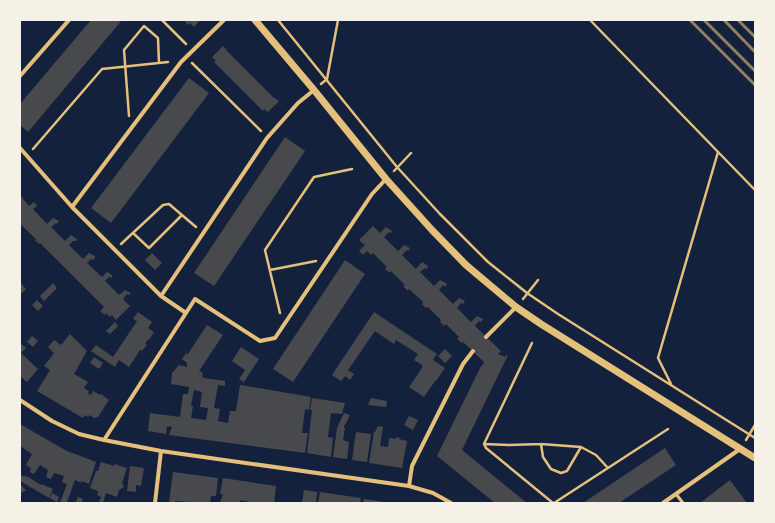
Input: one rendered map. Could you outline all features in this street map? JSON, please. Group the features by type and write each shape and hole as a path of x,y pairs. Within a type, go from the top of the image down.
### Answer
{"street":[{"path":"20,76 69,20"},
{"path":"72,207 181,62 224,20"},
{"path":"255,20 386,179 466,265 516,307 541,324 755,458"},
{"path":"161,296 267,138 298,103 314,90"},
{"path":"20,148 72,207 161,296 186,313"},
{"path":"104,440 195,299 260,341 275,338 372,194 386,179"},
{"path":"486,337 516,307"},
{"path":"409,486 412,466 463,364 473,351"},
{"path":"20,400 52,421 79,434 104,440 161,451 409,486 432,492 451,503"},
{"path":"663,503 740,449"},
{"path":"155,503 161,451"}],"lane":[{"path":"676,494 683,503"}],"path":[{"path":"162,20 192,50"},
{"path":"278,20 398,167 440,214 488,262 527,293 755,438"},
{"path":"327,79 338,20"},
{"path":"590,20 755,190"},
{"path":"130,130 124,50 144,26 158,38 160,62"},
{"path":"186,57 267,138"},
{"path":"27,156 102,69 160,62 181,62"},
{"path":"672,385 658,358 718,152"},
{"path":"398,167 411,153"},
{"path":"283,326 265,250 314,177 352,169"},
{"path":"115,250 163,205 169,204 203,233"},
{"path":"133,233 149,248 182,215"},
{"path":"270,270 330,258"},
{"path":"527,293 538,280"},
{"path":"484,444 532,343"},
{"path":"749,435 755,425"},
{"path":"484,444 486,448 553,503 668,429"},
{"path":"484,444 541,444 581,447 596,456 607,468"},
{"path":"541,444 543,457 551,469 561,473 567,471 581,447"}],"building":[{"path":"91,20 122,20 28,132 20,125 20,104"},
{"path":"184,20 200,20 194,27 190,23 188,25"},
{"path":"223,46 274,98 279,101 268,112 264,109 263,111 214,62 216,61 212,57"},
{"path":"189,78 209,93 111,223 91,208"},
{"path":"285,137 305,151 214,286 194,273"},
{"path":"20,195 29,206 34,202 37,206 33,209 47,224 53,218 59,221 51,227 65,241 71,235 77,239 69,245 83,259 89,253 95,256 94,260 91,259 87,263 102,277 107,272 112,275 112,278 109,277 105,281 119,295 125,290 131,293 129,295 127,294 123,299 130,306 116,320 112,315 110,317 106,313 105,315 100,311 104,307 40,243 39,244 35,240 36,239 21,225 20,226"},
{"path":"373,226 380,233 386,227 392,231 384,237 398,251 404,245 410,248 402,255 416,269 422,262 428,266 427,269 425,268 420,272 434,286 440,280 447,284 445,287 443,285 439,290 453,304 459,298 465,301 457,308 471,322 477,316 483,319 475,326 501,351 498,354 505,357 508,355 462,450 527,503 495,503 437,456 484,362 463,342 462,343 457,339 459,337 446,324 444,326 440,322 441,320 428,307 426,308 422,304 423,302 409,289 408,291 403,286 405,285 391,271 390,273 385,269 387,267 373,253 371,255 367,251 363,255 359,251 365,245 359,240"},
{"path":"152,253 162,263 155,270 145,260"},
{"path":"345,260 365,274 293,382 273,369"},
{"path":"20,282 26,289 20,295"},
{"path":"53,283 57,288 44,301 40,296"},
{"path":"37,300 43,306 38,311 32,305"},
{"path":"138,312 152,322 148,328 154,332 145,344 147,345 142,351 140,350 129,367 119,360 115,367 91,351 96,345 113,357 137,321 133,319"},
{"path":"374,312 437,354 433,360 445,368 424,397 409,387 422,368 422,365 414,360 418,354 396,340 394,344 375,331 348,370 354,374 350,380 345,376 341,381 332,375"},
{"path":"115,322 118,326 110,334 106,331"},
{"path":"207,325 223,335 199,371 203,373 202,377 204,378 225,381 225,386 218,385 214,408 220,409 218,421 228,423 230,411 236,411 240,385 311,397 309,410 305,409 302,433 308,433 305,453 169,435 172,427 167,426 166,434 148,431 150,413 180,417 183,394 188,394 189,387 171,384 172,373 179,365 187,367 187,363 182,359 186,353 188,354","holes":["194,390 202,392 200,407 208,408 206,420 191,418 193,406 191,406"]},
{"path":"70,334 87,351 74,374 88,382 84,388 89,391 88,393 91,395 93,391 100,395 101,394 109,400 98,417 94,418 90,415 88,417 85,415 83,418 37,391 50,370 44,366 54,353 48,347 54,340 61,345"},
{"path":"32,336 38,341 33,347 27,342"},
{"path":"20,343 26,348 21,353 38,369 27,382 20,376"},
{"path":"241,347 259,359 244,382 239,379 245,370 232,361"},
{"path":"445,349 452,356 445,363 438,356"},
{"path":"94,357 103,363 99,369 90,363"},
{"path":"312,398 345,403 342,414 331,413 328,437 333,438 331,457 307,453"},
{"path":"371,398 387,401 386,407 368,405"},
{"path":"344,413 350,415 344,425 343,440 349,442 347,459 333,457 337,428"},
{"path":"409,416 418,420 413,430 404,425"},
{"path":"20,424 67,451 96,462 89,484 81,481 81,483 75,480 67,502 60,503 67,484 62,482 64,476 54,473 51,479 46,477 48,470 40,465 34,474 30,472 31,468 26,465 32,454 20,446"},
{"path":"378,426 383,427 380,446 388,447 389,438 396,439 396,437 407,441 402,468 369,463 374,432"},
{"path":"356,432 371,434 367,462 352,460"},
{"path":"665,448 676,465 619,503 583,503"},
{"path":"101,462 127,468 122,483 124,487 119,490 117,497 106,493 103,503 99,501 101,497 97,495 98,491 90,488"},
{"path":"130,466 144,468 141,486 136,485 136,492 127,491"},
{"path":"173,472 218,478 216,496 211,496 210,502 205,503 169,502"},
{"path":"20,475 28,477 41,485 53,489 49,498 20,481"},
{"path":"223,478 276,486 274,503 251,503 240,500 239,503 220,503 223,494 220,494"},
{"path":"730,480 747,503 700,503"},
{"path":"21,485 26,490 20,494 20,486"},
{"path":"304,490 317,492 316,503 302,503"},
{"path":"320,492 361,498 360,503 318,503"},
{"path":"52,493 59,497 57,502 50,498"},
{"path":"78,497 83,499 81,503 76,502"},
{"path":"364,499 384,502 384,503 363,503"}],"railway":[{"path":"690,20 755,85"},
{"path":"704,20 755,71"},
{"path":"724,20 755,52"},
{"path":"738,20 755,37"}]}
